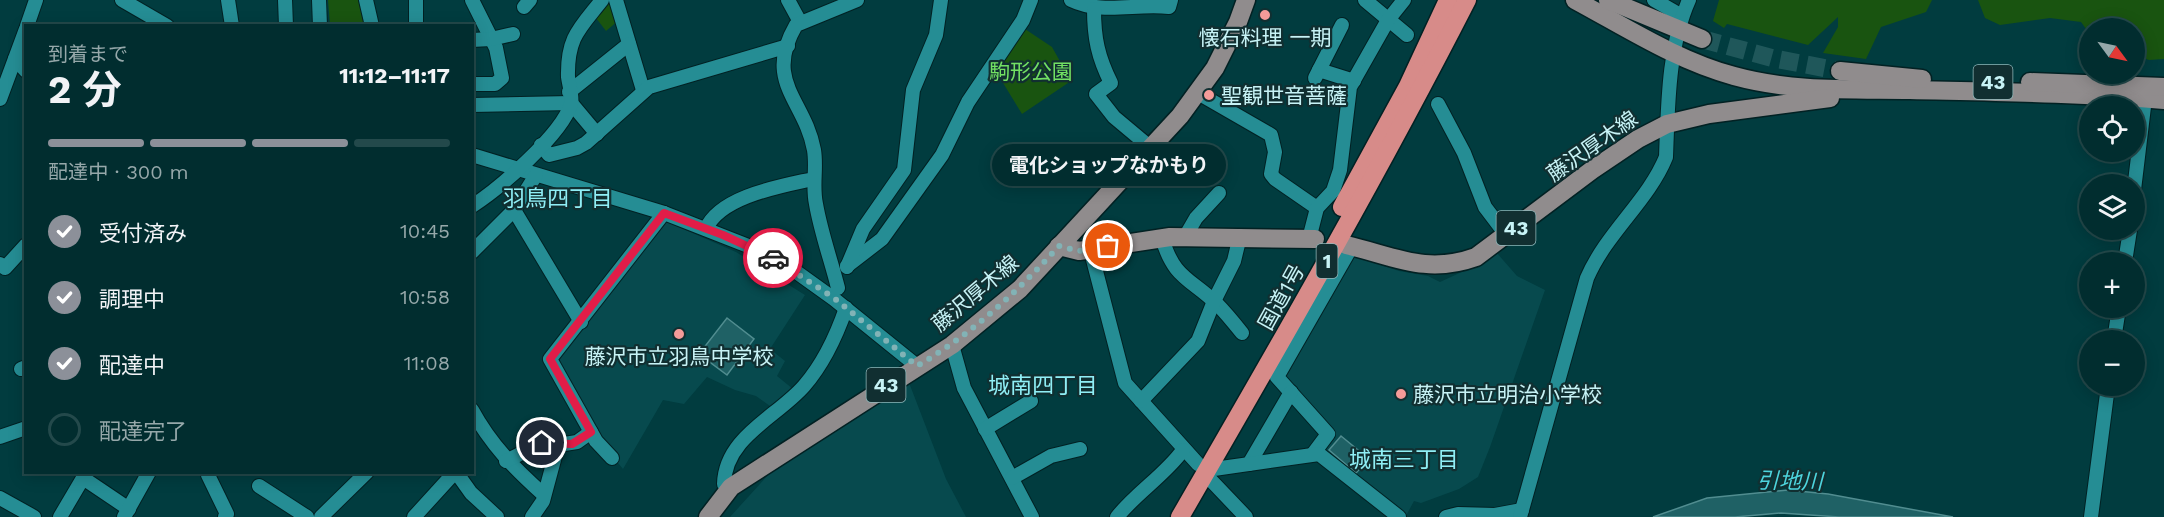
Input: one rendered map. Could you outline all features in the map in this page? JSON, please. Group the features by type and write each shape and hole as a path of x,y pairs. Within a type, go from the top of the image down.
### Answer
{"highway":[{"name":"国道1号","path":"1177,516 1408,86 1448,0"},
{"name":"国道1号","path":"1203,469 1312,287 1421,89 1467,0"}],"main road":[{"name":"藤沢厚木線","path":"708,517 729,489 952,345 1020,289 1152,148 1198,93 1227,46 1246,0"},
{"name":"藤沢厚木線","path":"1575,0 1675,54 1717,71 1772,85 1809,89 2155,92"},
{"path":"1600,0 1659,35 1675,54"},
{"path":"1608,0 1680,23 1702,39"},
{"name":"43","path":"1840,71 1915,79 2155,92"},
{"name":"藤沢厚木線","path":"1349,245 1416,263 1445,266 1476,257 1592,170 1638,139 1667,124 1709,114 1882,90"},
{"path":"1059,246 1079,251 1162,238 1240,236 1312,239"}],"street":[{"path":"27,24 36,0"},
{"path":"122,0 164,24"},
{"path":"228,0 232,24"},
{"path":"285,0 286,24"},
{"path":"319,0 320,24"},
{"path":"366,0 372,24"},
{"path":"416,0 416,24"},
{"path":"472,0 491,39 500,63 502,78 495,84 474,84"},
{"path":"616,0 643,90"},
{"path":"788,0 800,22"},
{"path":"857,0 800,22 791,34 785,82 812,140 815,152 813,179 816,205 836,293 846,308 917,366"},
{"path":"836,293 863,229 904,170 914,90 936,35 941,0"},
{"path":"847,266 882,239 942,155 968,102 1023,20 1031,0"},
{"path":"1071,0 1094,9 1148,5 1169,7 1171,0"},
{"path":"1365,0 1407,35"},
{"path":"1312,239 1317,208 1333,191 1340,171 1347,95 1388,20 1404,0"},
{"path":"1654,0 1680,23"},
{"path":"1446,517 1458,514 1521,514 1587,278 1606,242 1660,172 1666,157 1667,124 1675,54 1680,23 1689,0"},
{"path":"597,134 570,97 568,62 572,45 587,16 600,1"},
{"path":"1094,9 1094,39 1099,60 1111,83 1096,94 1114,117 1152,148"},
{"path":"1342,25 1317,74 1353,81"},
{"path":"0,99 24,33"},
{"path":"474,40 513,34"},
{"path":"474,204 518,170 541,146 570,97 629,44"},
{"path":"541,146 549,154 577,148 597,134 643,90 687,74 788,46"},
{"path":"15,59 24,68"},
{"path":"2137,174 2155,92"},
{"path":"1198,93 1270,135 1275,152 1271,174 1317,208"},
{"path":"474,105 570,97"},
{"path":"1438,104 1464,153 1485,207 1507,236"},
{"path":"474,156 664,213 761,251 836,293"},
{"path":"474,250 514,210 536,175"},
{"path":"706,229 709,223 739,200 813,179"},
{"path":"1185,237 1196,218 1219,193"},
{"path":"514,210 581,322"},
{"path":"612,458 591,432 550,359 664,213"},
{"path":"1141,400 1197,341 1234,261 1240,236"},
{"path":"1162,238 1172,264 1199,291 1214,301 1242,333"},
{"path":"1312,454 1328,434 1277,377 1349,245"},
{"path":"0,264 5,268 24,247"},
{"path":"1090,248 1125,383 1246,517"},
{"path":"729,489 724,484 724,474 744,437 787,402 813,375 830,349 846,308"},
{"path":"952,345 964,388 1032,517"},
{"path":"1249,464 1291,392"},
{"path":"2091,517 2107,396"},
{"path":"985,429 1031,401"},
{"path":"474,413 506,461 544,495"},
{"path":"0,437 24,429"},
{"path":"506,461 542,443 558,445 577,442 591,432"},
{"path":"532,517 541,506 558,445"},
{"path":"1012,478 1051,456 1080,449"},
{"path":"1117,517 1130,502 1166,471 1184,450"},
{"path":"1203,469 1319,454 1399,517"},
{"path":"60,517 83,478 126,513 148,474"},
{"path":"207,474 227,514 225,517"},
{"path":"321,517 365,474"},
{"path":"414,517 453,474"},
{"path":"456,474 471,494 496,517"},
{"path":"259,486 307,517"},
{"path":"0,498 34,517"}],"shaded area":[{"name":"藤沢市立羽鳥中学校","path":"665,221 736,252 805,295 770,349 785,361 777,376 793,389 770,406 756,396 735,390 707,377 684,404 663,400 623,469 600,441 557,360"},
{"name":"藤沢市立明治小学校","path":"1496,252 1517,276 1545,290 1490,447 1478,477 1459,489 1421,503 1414,501 1407,514 1402,513 1319,451 1334,434 1281,379 1354,256 1399,271 1428,276 1440,282 1477,265"},
{"path":"727,318 754,339 727,375 699,354"},
{"path":"908,380 946,479 966,517 730,517 768,475"},
{"path":"1341,436 1369,459 1356,473 1329,450"},
{"path":"1788,490 1828,494 1953,517 1839,517 1781,513 1735,517 1653,517 1707,498"}],"green space":[{"path":"328,0 361,0 367,24 330,24"},
{"path":"605,0 613,0 619,20 606,31 593,14"},
{"path":"1719,0 1932,0 1926,12 1881,27 1866,59 1823,53 1838,27 1838,17 1808,45 1727,24 1724,28 1713,21"},
{"path":"1978,0 2164,0 2164,59 2145,59 2145,18 2079,18 2079,22 2050,18 2000,25 1985,18"},
{"name":"駒形公園","path":"1022,27 1052,47 1071,81 1022,114 1000,78 991,72"}],"tunnel":[{"path":"1702,39 1772,58 1840,71"}],"way so far":[{"path":"773,258 834,298 917,366 952,345 989,316 1020,289 1059,246 1079,251 1108,246"}],"place":[{"name":"懐石料理 一期","path":"1265,15"},
{"name":"聖観世音菩薩","path":"1209,95"},
{"name":"電化ショップなかもり","path":"1108,246"},
{"name":"藤沢市立羽鳥中学校","path":"679,334"},
{"name":"藤沢市立明治小学校","path":"1401,394"}],"district":[{"name":"羽鳥四丁目","path":"558,198"},
{"name":"城南四丁目","path":"1043,385"},
{"name":"城南三丁目","path":"1404,459"}],"route":[{"path":"542,443 572,444 591,432 550,359 664,213 723,235 773,258"}],"water label":[{"name":"引地川","path":"1790,481"}]}
